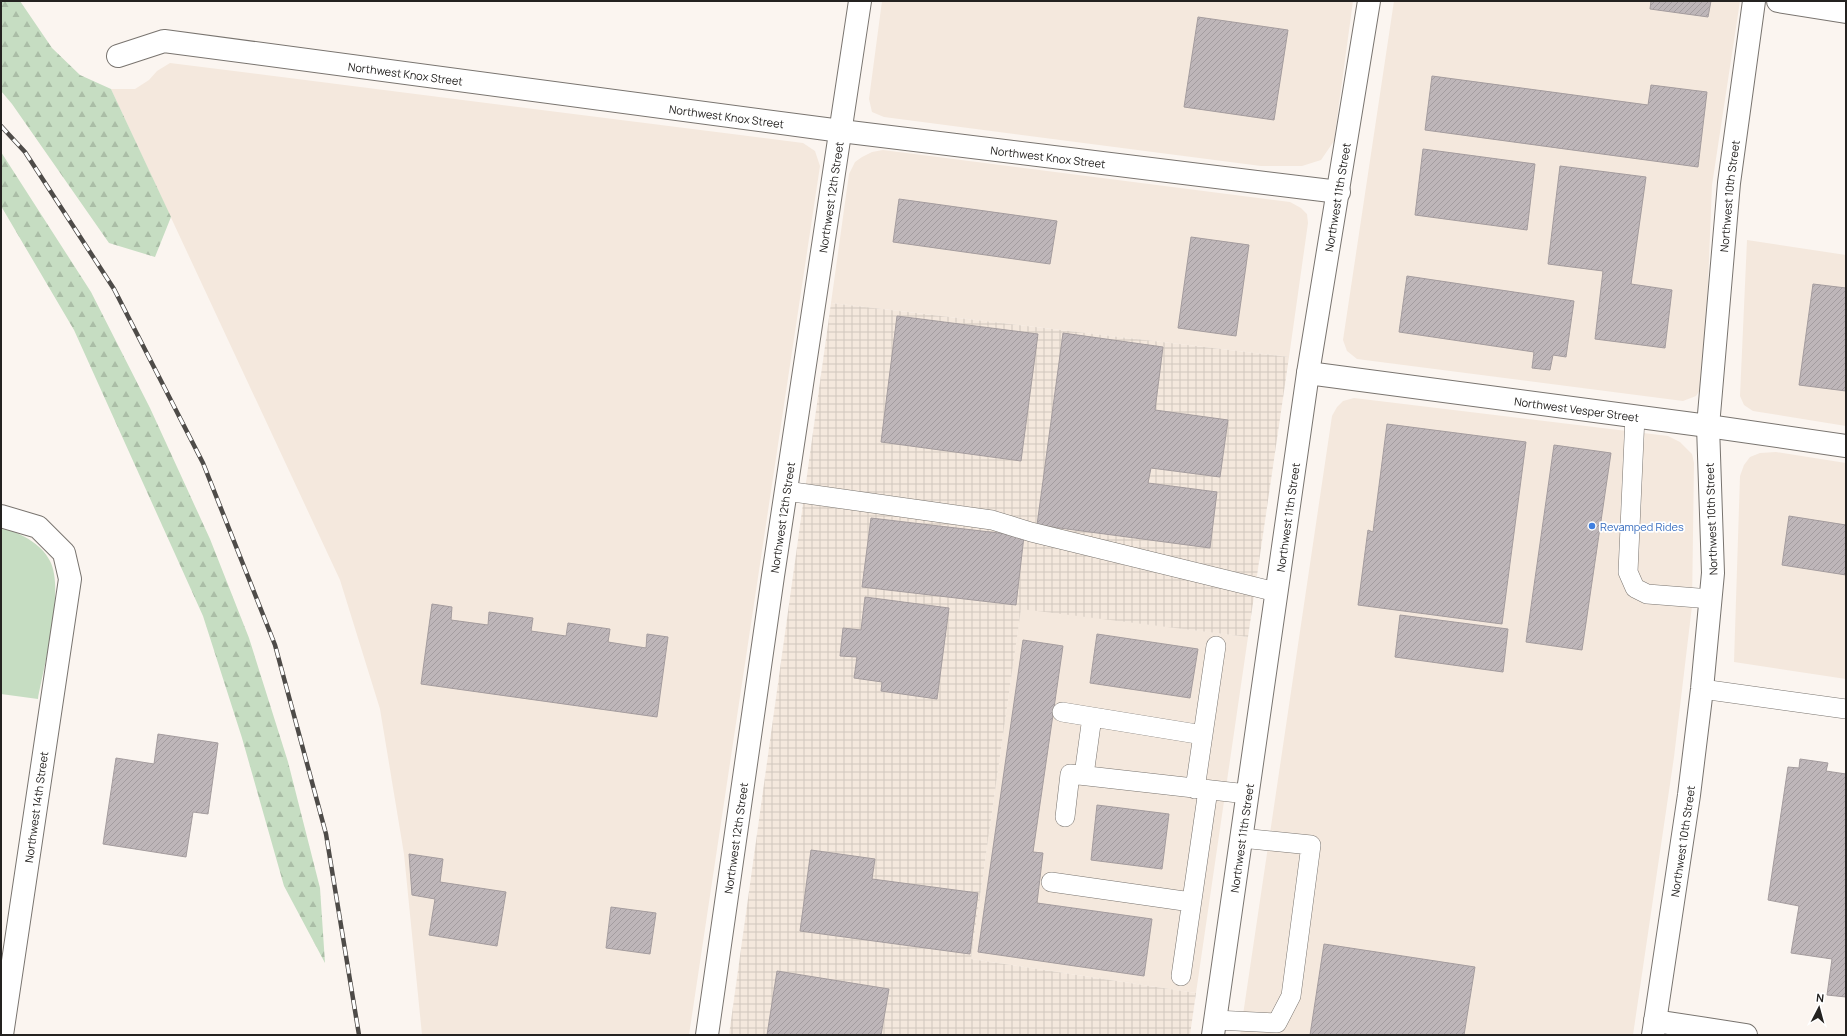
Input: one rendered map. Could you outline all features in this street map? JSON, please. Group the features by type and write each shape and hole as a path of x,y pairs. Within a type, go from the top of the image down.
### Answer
{"street":[{"name":"Northwest 12th Street","path":"707,1035 786,491 860,1"},
{"name":"Northwest 11th Street","path":"1214,1028 1308,374 1339,192 1369,1"},
{"name":"Northwest 10th Street","path":"1654,1028 1689,795 1714,573 1708,426 1729,183 1754,1"},
{"path":"1778,1 1846,12"},
{"name":"Northwest Knox Street","path":"118,56 164,41 841,131 1339,192"},
{"name":"Northwest Vesper Street","path":"1308,374 1635,416 1846,446"},
{"name":"Northwest 14th Street","path":"1,516 38,527 64,553 70,579 2,1035"},
{"path":"1654,1028 1746,1035"}],"lane":[{"path":"1635,416 1628,572 1635,588 1647,594 1711,599"},
{"path":"786,491 992,520 1031,532 1276,592"},
{"path":"1181,976 1191,902 1202,790 1203,735 1216,646"},
{"path":"1702,689 1846,709"},
{"path":"1062,712 1203,735"},
{"path":"1084,775 1092,717"},
{"path":"1065,816 1070,774 1248,794"},
{"path":"1214,1028 1277,1023 1291,996 1311,845 1241,838"},
{"path":"1051,882 1191,902"}],"shaded area":[{"path":"882,1 1353,1 1334,141 1321,160 1302,166 1261,166 884,117 872,112 869,99"},
{"path":"1394,1 1740,1 1712,185 1704,384 1696,396 1683,401 1357,359 1347,351 1343,340"},
{"path":"170,63 803,143 815,151 820,166 689,1035 422,1035 404,854 380,709 340,580 111,89 135,89 149,80 157,71"},
{"path":"883,150 1290,202 1301,208 1307,214 1308,223 1289,357 831,303 849,174 855,162 862,157 872,152"},
{"path":"1747,240 1846,255 1846,426 1753,411 1744,405 1740,396"},
{"path":"831,303 1289,357 1248,637 1021,609 971,959 1196,993 1190,1035 729,1035"},
{"path":"1354,398 1668,436 1680,442 1692,454 1694,463 1692,606 1674,757 1633,1035 1240,1035 1332,416 1337,407 1343,401"},
{"path":"1776,452 1846,463 1846,679 1734,662 1740,476 1744,465 1750,457 1760,453"},
{"path":"1021,608 1248,637 1196,993 971,959"}],"green space":[{"path":"1,1 20,1 52,48 80,75 111,89 171,217 155,257 109,243 12,104 1,91"},
{"path":"1,152 91,292 150,408 210,539 249,638 288,762 320,888 325,963 284,886 242,738 203,616 74,330 1,206"},
{"path":"1,528 22,535 41,549 50,561 54,574 55,590 52,628 38,699 1,694"}],"building":[{"path":"1651,1 1711,1 1708,17 1650,9"},
{"path":"1198,17 1288,30 1274,120 1184,107"},
{"path":"1432,76 1648,105 1651,85 1707,92 1698,167 1425,130"},
{"path":"1423,149 1535,164 1527,230 1415,215"},
{"path":"1560,166 1646,177 1631,284 1672,290 1665,348 1595,339 1603,271 1548,264"},
{"path":"899,199 1057,221 1050,264 893,242"},
{"path":"1191,237 1249,245 1236,336 1178,328"},
{"path":"1407,276 1574,301 1566,357 1553,355 1550,370 1532,368 1534,352 1399,332"},
{"path":"1813,284 1846,288 1846,391 1799,385"},
{"path":"897,316 1038,334 1021,461 881,442"},
{"path":"1063,333 1163,347 1155,410 1228,420 1220,477 1151,468 1148,483 1217,492 1210,548 1037,525"},
{"path":"1387,424 1526,442 1502,624 1358,605 1368,530 1373,532"},
{"path":"1554,445 1611,453 1582,650 1526,642"},
{"path":"1789,516 1846,525 1846,575 1782,565"},
{"path":"871,518 1024,536 1016,605 862,587"},
{"path":"865,597 949,608 937,699 881,691 882,682 854,678 857,657 840,656 843,628 861,630"},
{"path":"432,604 452,607 451,620 488,625 489,612 533,618 531,631 566,636 568,623 610,629 608,642 646,648 647,634 668,637 657,717 421,684"},
{"path":"1400,615 1508,629 1503,672 1395,657"},
{"path":"1097,634 1198,649 1190,698 1090,683"},
{"path":"1023,640 1063,646 1033,852 1043,853 1037,903 1152,919 1144,976 978,952"},
{"path":"158,734 218,743 208,814 193,812 186,857 103,844 116,758 154,764"},
{"path":"1800,759 1828,763 1826,771 1846,774 1846,997 1827,995 1832,959 1791,953 1799,906 1768,900 1788,767 1799,768"},
{"path":"1097,805 1169,814 1162,869 1091,860"},
{"path":"811,850 875,859 872,879 978,893 970,954 800,931"},
{"path":"409,854 443,859 440,882 506,892 497,946 429,935 435,899 412,895"},
{"path":"611,907 656,913 650,954 606,948"},
{"path":"1324,944 1475,967 1464,1035 1310,1035"},
{"path":"777,971 889,989 881,1035 767,1035"}],"railway":[{"path":"1,126 25,152 114,289 203,463 275,645 326,834 359,1035"}],"place":[{"name":"Revamped Rides","path":"1592,526"}]}
